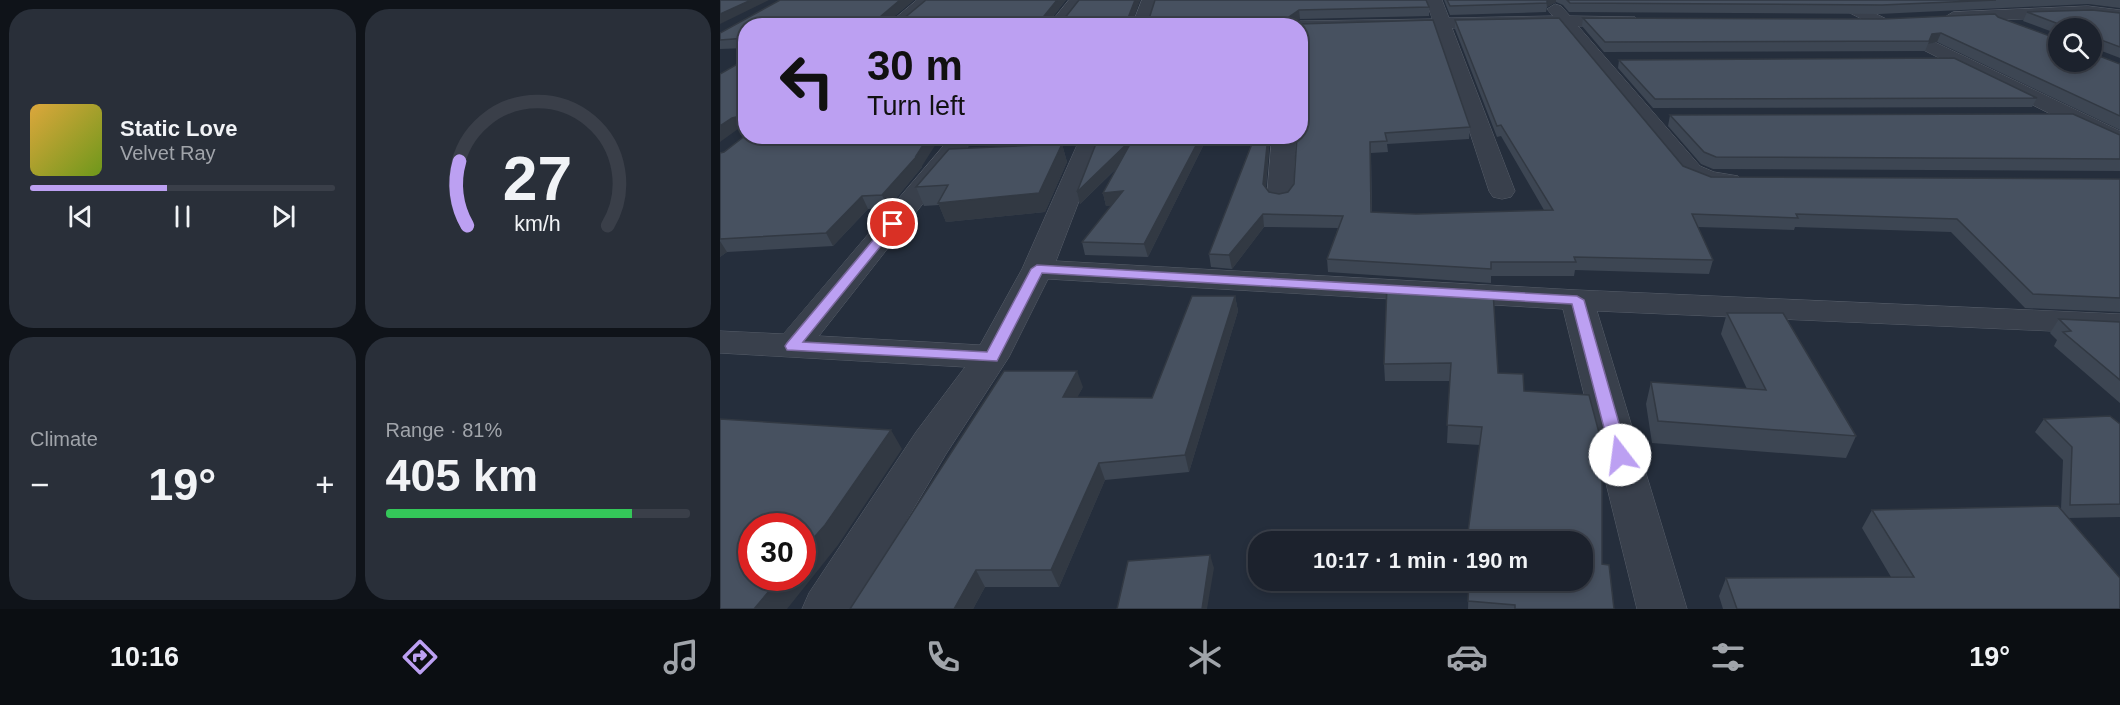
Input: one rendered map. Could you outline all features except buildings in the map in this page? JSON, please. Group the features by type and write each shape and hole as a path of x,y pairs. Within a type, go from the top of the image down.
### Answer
{"street":[{"path":"904,18 927,0"},
{"path":"1062,18 1077,0"},
{"path":"1143,18 1150,0"},
{"path":"1434,0 1502,191"},
{"path":"1549,0 1691,171 1709,179 1758,181"},
{"path":"1835,0 2120,140"},
{"path":"1949,0 2028,31"},
{"path":"1934,18 2120,5"},
{"path":"2086,6 2120,15"},
{"path":"1292,18 1294,9"},
{"path":"1308,26 1563,19 1640,20"},
{"path":"1843,20 1911,19"},
{"path":"1908,58 1955,58"},
{"path":"1600,60 1626,60"},
{"path":"1646,117 1670,117"},
{"path":"2026,117 2074,117"},
{"path":"792,346 958,144"},
{"path":"827,609 931,443 991,357 1037,269 1090,144"},
{"path":"1280,196 1283,144"},
{"path":"1037,269 1577,300 2120,324"},
{"path":"1577,300 1662,609"},
{"path":"720,342 991,357"}],"route":[{"path":"893,224 792,346 991,357 1037,269 1577,300 1620,455"}]}
